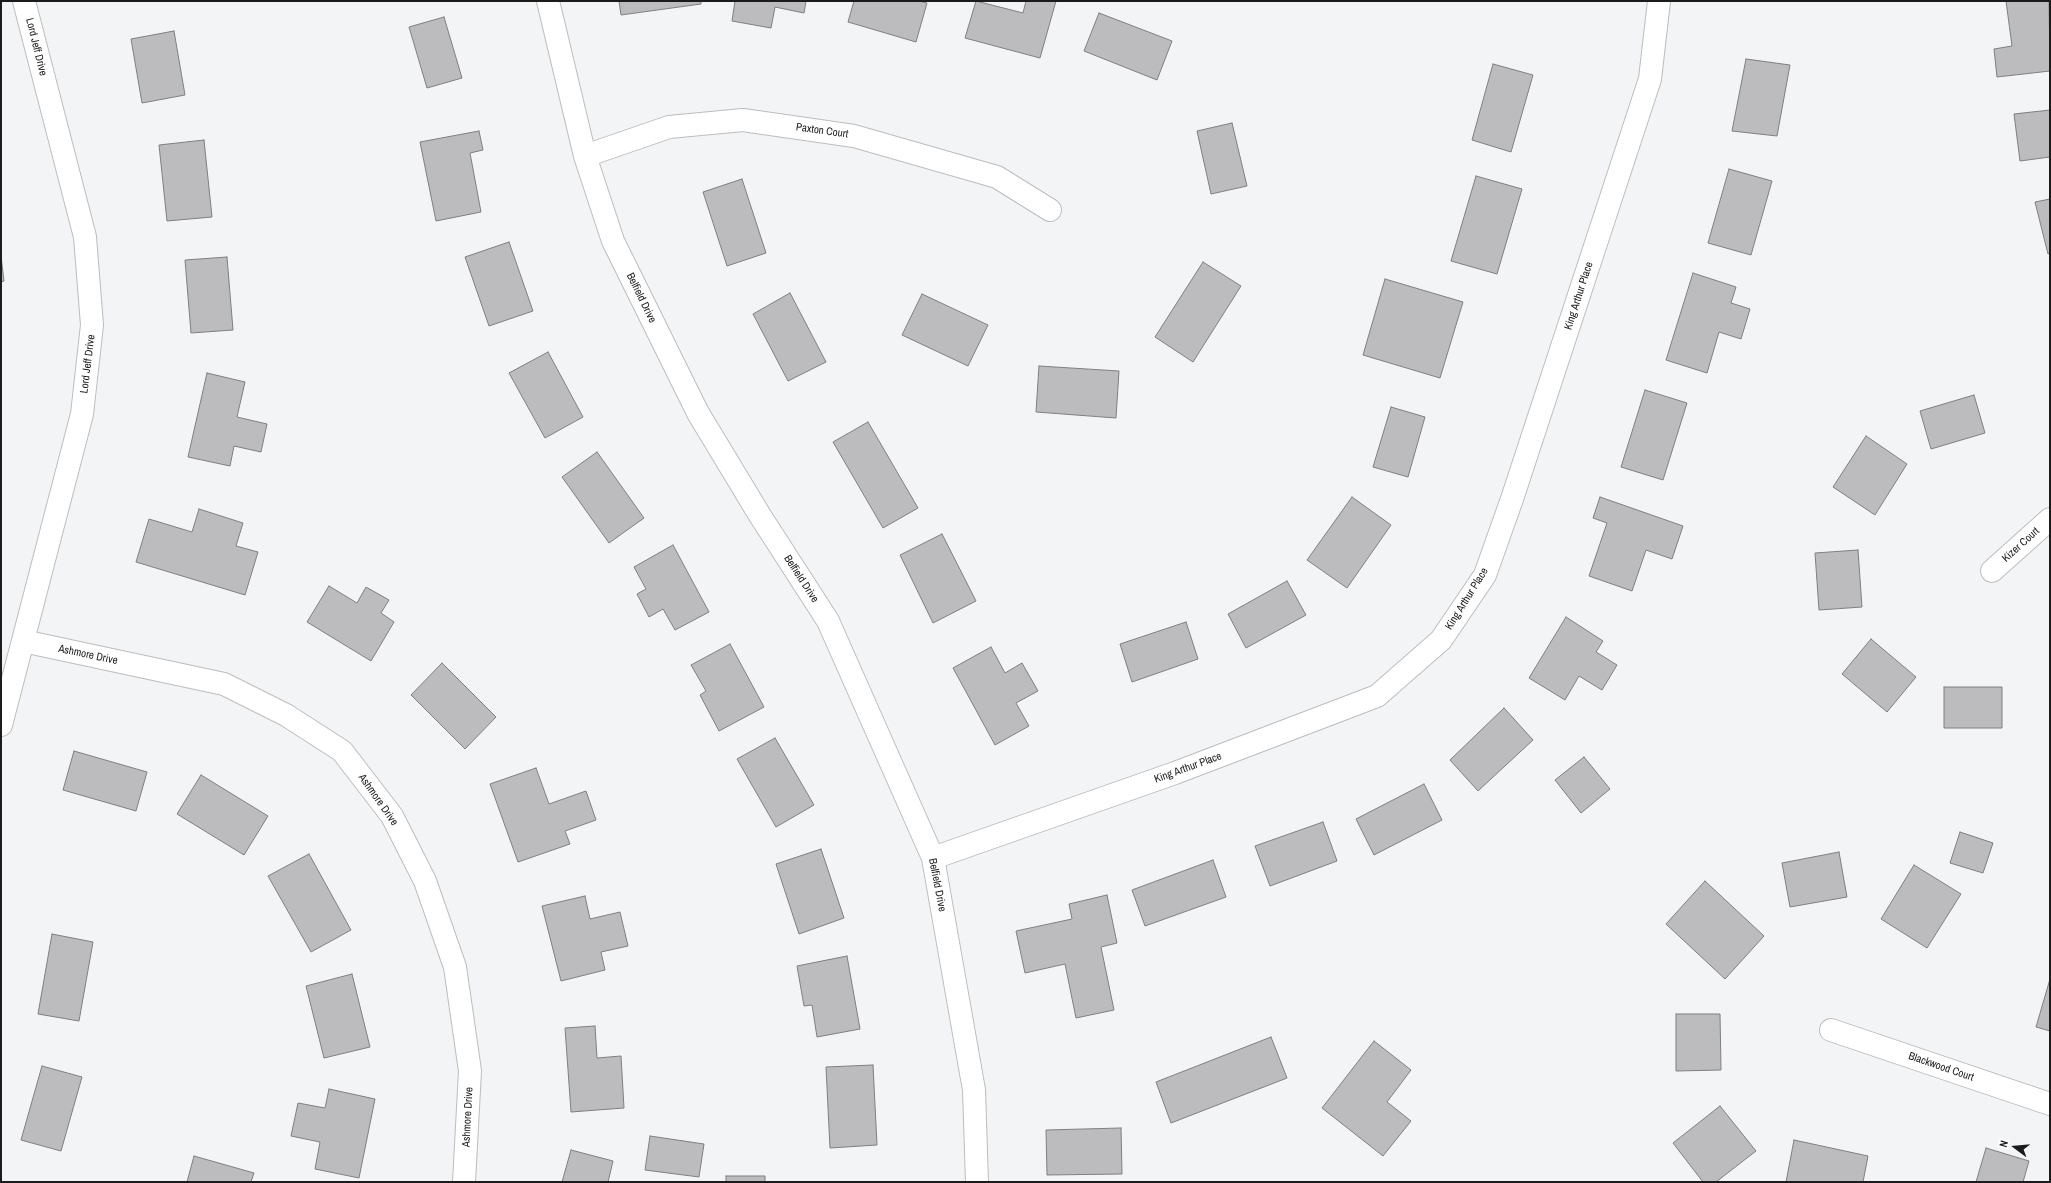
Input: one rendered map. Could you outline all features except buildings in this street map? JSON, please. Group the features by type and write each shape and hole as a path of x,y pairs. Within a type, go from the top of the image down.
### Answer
{"street":[{"name":"Lord Jeff Drive","path":"1,725 82,414 92,325 85,237 24,1"},
{"name":"Belfield Drive","path":"548,1 585,156 613,241 698,413 759,514 828,620 933,858 974,1090 977,1182"},
{"name":"King Arthur Place","path":"933,858 1175,773 1378,696 1441,640 1485,575 1512,499 1650,79 1659,1"},
{"name":"Paxton Court","path":"585,156 669,127 744,120 854,136 997,177 1050,210"},
{"name":"Kizer Court","path":"1992,571 2050,519"},
{"name":"Ashmore Drive","path":"24,641 224,684 286,715 342,751 392,816 425,881 455,968 470,1071 464,1182"},
{"name":"Blackwood Court","path":"1831,1030 2050,1104"}]}
